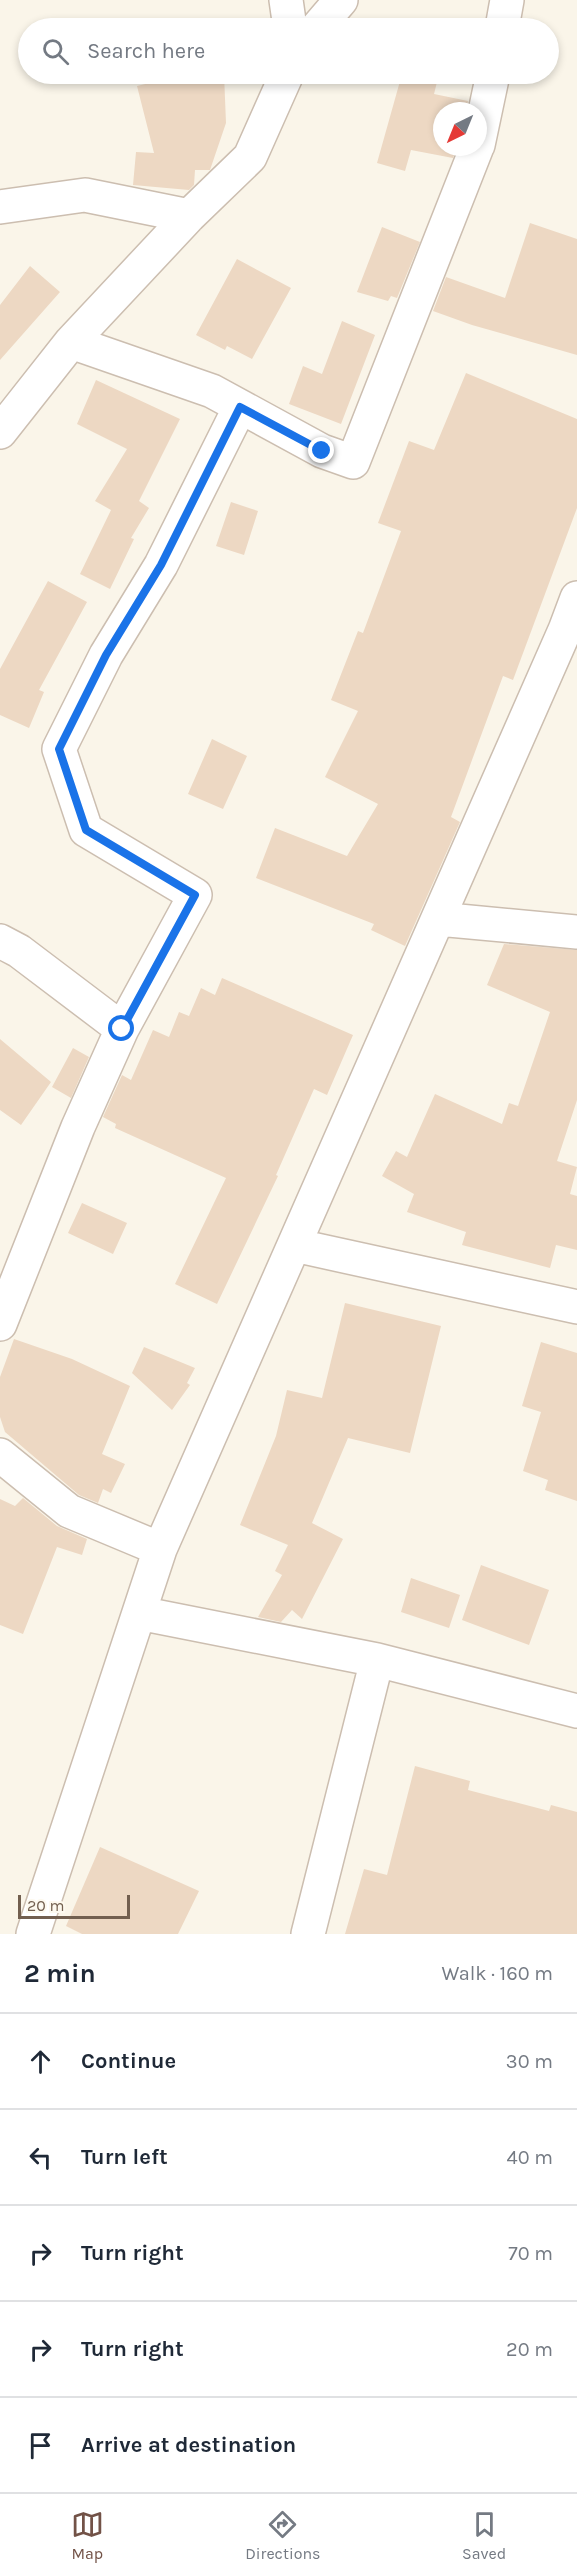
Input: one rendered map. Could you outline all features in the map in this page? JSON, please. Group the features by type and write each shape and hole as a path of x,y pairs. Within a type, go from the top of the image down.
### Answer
{"street":[{"path":"286,0 289,18"},
{"path":"326,18 341,0"},
{"path":"504,18 507,0"},
{"path":"0,432 71,342 189,216 250,157 283,84"},
{"path":"487,103 491,84"},
{"path":"71,342 212,391 322,451 353,462 474,156"},
{"path":"0,207 85,195 189,216"},
{"path":"0,1324 78,1127 122,1029 195,895 86,830 59,749 106,655 161,565 240,407"},
{"path":"33,1934 160,1549 577,598"},
{"path":"438,919 577,932"},
{"path":"0,941 19,951 122,1029"},
{"path":"294,1245 577,1307"},
{"path":"0,1455 69,1511 160,1549"},
{"path":"139,1613 377,1660 577,1711"},
{"path":"308,1934 377,1660"}],"building":[{"path":"145,84 224,84 226,123 210,170 195,170 194,185 189,190 133,185 136,152 154,153 137,86"},
{"path":"399,84 436,84 434,94 468,101 433,102 433,154 411,150 405,171 377,163"},
{"path":"530,223 577,239 577,355 472,325 433,311 446,277 505,298"},
{"path":"382,227 420,242 397,298 391,296 388,301 357,292"},
{"path":"237,259 291,288 252,359 227,346 225,350 196,335"},
{"path":"30,266 60,292 0,360 0,305"},
{"path":"342,321 375,335 341,424 289,404 303,366 322,374"},
{"path":"466,373 577,419 577,508 513,680 503,676 451,817 460,822 405,946 371,930 374,924 256,878 275,828 347,856 378,804 325,777 358,711 331,700 358,631 363,633 401,531 378,523 409,441 434,450"},
{"path":"96,380 180,419 139,501 149,508 131,538 134,539 110,589 80,574 111,510 95,501 127,449 77,424"},
{"path":"231,502 258,511 244,555 216,546"},
{"path":"48,581 87,602 39,690 44,692 29,728 0,715 0,669"},
{"path":"212,739 247,756 223,809 188,794"},
{"path":"504,944 577,950 577,1100 557,1161 577,1167 570,1194 577,1196 577,1250 556,1245 550,1268 462,1245 466,1232 407,1212 414,1194 382,1176 396,1151 407,1157 435,1094 502,1124 509,1103 518,1106 550,1012 487,985"},
{"path":"222,978 353,1035 327,1095 314,1089 276,1175 278,1176 217,1304 175,1284 226,1178 115,1128 116,1124 103,1117 122,1075 131,1080 153,1030 169,1037 179,1012 189,1016 201,988 215,995"},
{"path":"0,1039 51,1082 21,1125 0,1110"},
{"path":"73,1048 89,1057 71,1098 52,1087"},
{"path":"82,1203 127,1223 113,1254 68,1233"},
{"path":"345,1303 441,1326 410,1453 348,1438 312,1523 343,1539 302,1619 292,1610 281,1622 258,1617 282,1575 275,1571 288,1545 240,1525 276,1436 287,1390 322,1398"},
{"path":"14,1339 72,1359 130,1386 102,1454 125,1464 111,1493 103,1489 98,1503 79,1495 5,1432 0,1417 0,1377"},
{"path":"541,1342 577,1353 577,1501 545,1490 548,1480 523,1471 541,1412 522,1406"},
{"path":"144,1347 195,1368 187,1383 190,1385 172,1410 132,1373"},
{"path":"23,1498 57,1526 87,1539 82,1555 57,1547 23,1634 0,1625 0,1499 15,1506"},
{"path":"481,1565 549,1590 529,1645 462,1620"},
{"path":"411,1578 460,1595 449,1628 401,1612"},
{"path":"415,1766 470,1781 468,1790 549,1811 551,1805 577,1812 577,1934 345,1934 364,1869 387,1875"},
{"path":"100,1847 199,1891 178,1934 82,1934 66,1926"}],"route":[{"path":"122,1029 195,895 86,830 59,749 106,655 161,565 240,407 322,451"}]}
